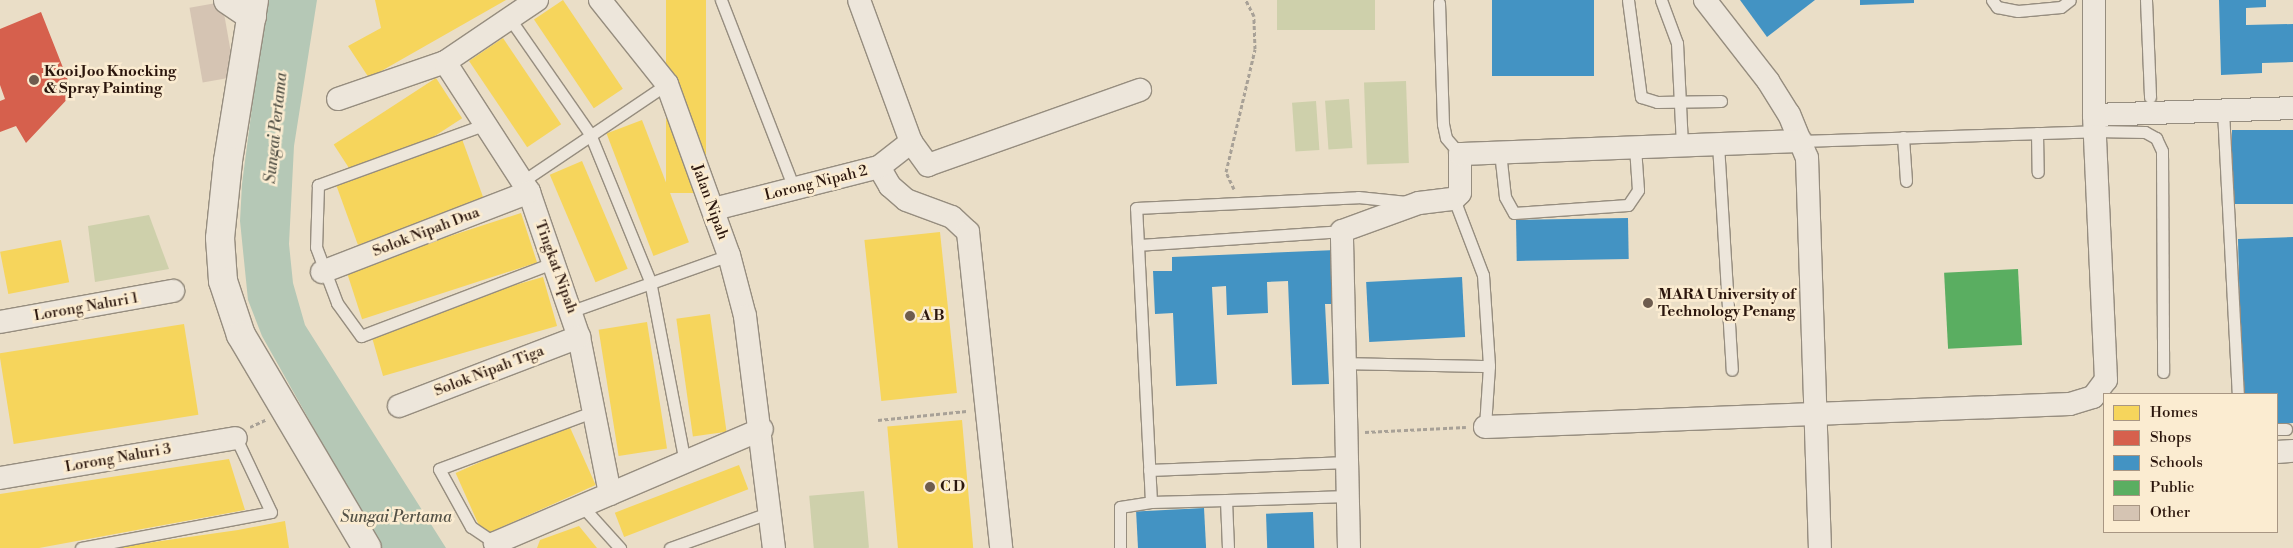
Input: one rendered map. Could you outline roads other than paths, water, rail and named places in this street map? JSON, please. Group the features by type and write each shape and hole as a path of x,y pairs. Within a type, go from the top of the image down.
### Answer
{"street":[{"path":"228,0 253,8 228,161 220,238 223,272 241,335 367,548"},
{"path":"338,98 445,62 537,0"},
{"name":"Jalan Nipah","path":"600,0 667,84 714,209 729,255 745,316 762,429 774,548"},
{"path":"859,0 911,142 928,164 1140,90"},
{"path":"1705,0 1768,80 1801,141 1807,158 1820,548"},
{"path":"1485,427 2098,402 2106,380 2095,123 2094,0"},
{"name":"Tingkat Nipah","path":"445,62 526,187 555,262 580,337 610,494"},
{"path":"2095,123 2223,111 2293,108"},
{"path":"1349,548 1342,231 1419,203 1454,199 1460,193 1460,154 1801,141"},
{"name":"Lorong Nipah 2","path":"714,209 879,166 911,142"},
{"path":"879,166 890,186 906,200 952,217 968,232 988,408 1001,548"},
{"name":"Solok Nipah Dua","path":"322,272 526,187"},
{"name":"Lorong Naluri 1","path":"0,322 173,291"},
{"name":"Solok Nipah Tiga","path":"399,406 580,337"},
{"path":"497,546 582,506 762,429"},
{"name":"Lorong Naluri 3","path":"0,478 236,438"},
{"path":"2278,452 2293,451"}],"lane":[{"path":"721,0 794,188"},
{"path":"1628,0 1641,97 1678,102 1721,101"},
{"path":"1661,0 1677,43 1678,102 1682,145"},
{"path":"1992,0 2006,10 2034,5 2061,7 2070,0"},
{"path":"2146,0 2150,97"},
{"path":"1439,3 1443,124 1446,138 1460,154"},
{"path":"510,19 590,134 650,281 685,462"},
{"path":"526,187 590,134 667,84"},
{"path":"2223,111 2238,393"},
{"path":"1801,141 2037,133 2095,123 2145,132 2156,138 2162,151 2164,372"},
{"path":"486,124 318,185 316,247 322,272 337,303 361,336 555,262"},
{"path":"2037,133 2038,172"},
{"path":"1903,137 1906,181"},
{"path":"1718,144 1732,370"},
{"path":"1500,152 1504,197 1514,213 1628,205 1638,190 1634,147"},
{"path":"1151,502 1136,208 1239,200 1358,197 1419,203"},
{"path":"1454,199 1483,275 1489,366 1485,427"},
{"path":"1138,245 1342,231"},
{"path":"572,311 650,281 729,255"},
{"path":"1345,363 1489,366"},
{"path":"497,546 471,527 439,469 595,411"},
{"path":"82,548 271,512 236,438"},
{"path":"1149,470 1347,462"},
{"path":"1120,548 1120,507 1151,502 1348,496"},
{"path":"1226,500 1228,548"},
{"path":"582,506 620,548"},
{"path":"670,548 771,512"}],"water":[{"name":"Sungai Pertama","path":"266,0 317,0 294,146 289,244 293,283 305,325 446,548 381,548 262,336 248,300 240,221 242,184"}],"place":[{"name":"Kooi Joo Knocking & Spray Painting","path":"34,80"},
{"name":"MARA University of Technology Penang","path":"1648,303"},
{"name":"A B","path":"910,316"},
{"name":"C D","path":"930,487"}]}
